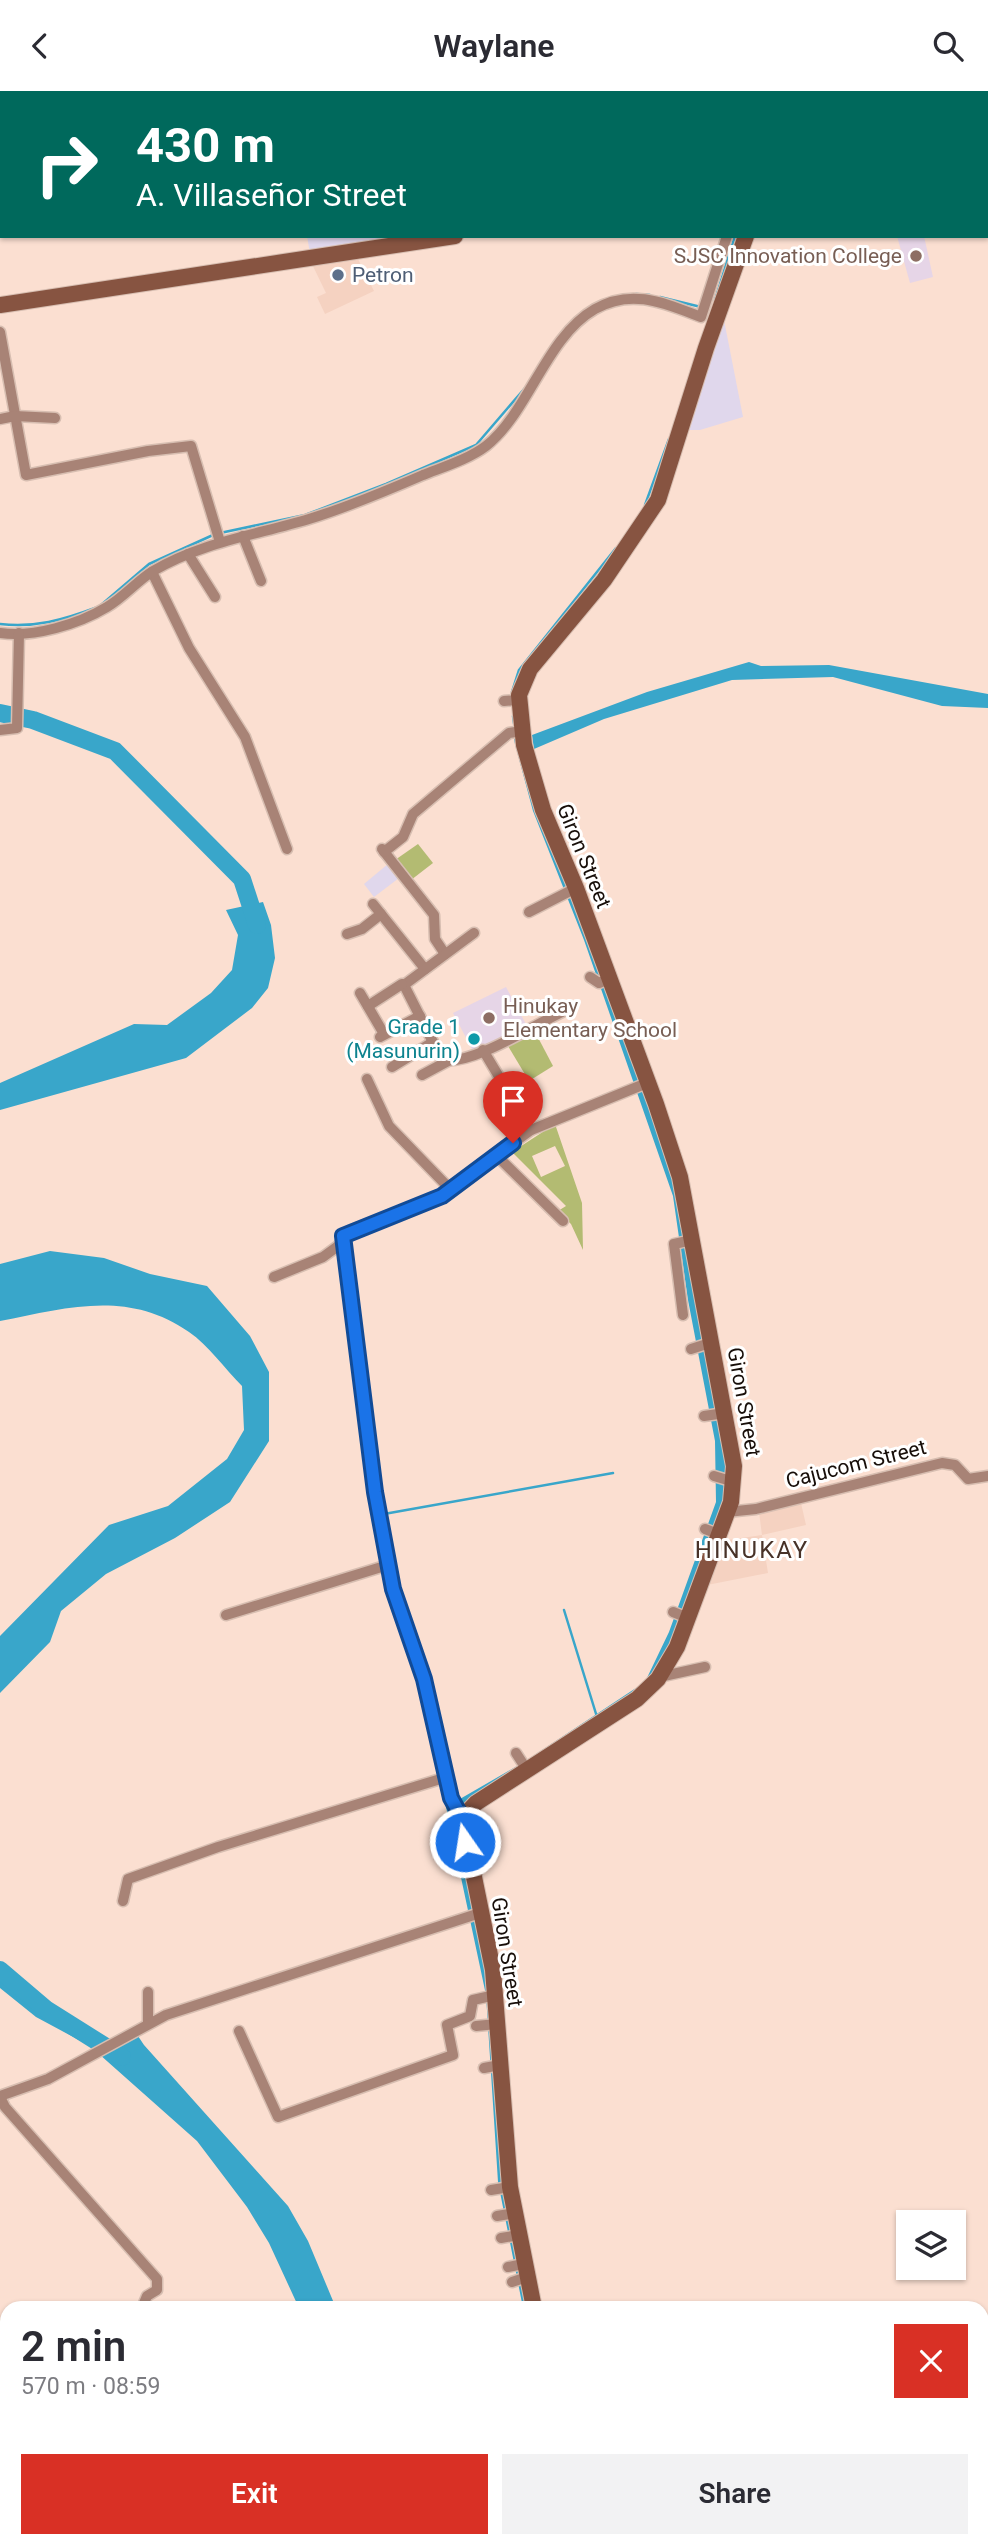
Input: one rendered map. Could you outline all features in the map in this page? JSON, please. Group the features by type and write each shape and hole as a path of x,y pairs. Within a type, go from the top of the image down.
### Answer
{"street":[{"path":"0,305 442,238"},
{"path":"0,633 19,633 70,624 107,607 152,572 219,538 243,536 309,519 373,495 485,446 505,425 572,329 592,310 631,297 650,299 701,317 726,238"},
{"name":"Giron Street","path":"531,2301 519,2272 517,2235 508,2187 493,2066 495,2024 460,1813 476,1803 522,1763 623,1709 659,1677 677,1647 682,1616 712,1532 727,1512 734,1459 718,1420 702,1345 677,1167 601,980 518,736 512,700 530,669 604,580 658,500 706,348 745,238"},
{"path":"0,332 26,475 148,451 191,446 219,538"},
{"path":"0,419 55,418"},
{"path":"243,536 261,581"},
{"path":"188,554 215,597"},
{"path":"152,572 188,648 245,737 287,849"},
{"path":"0,730 17,728 19,633"},
{"path":"445,954 435,939 434,915 382,850 402,838 413,814 518,736"},
{"path":"529,912 570,891"},
{"path":"373,904 425,969"},
{"path":"347,934 362,929 381,913"},
{"path":"474,933 404,985 443,1060 454,1062 562,1012"},
{"path":"368,1006 402,984"},
{"path":"360,993 382,1035 420,1016"},
{"path":"392,1067 433,1042"},
{"path":"483,1050 531,1130"},
{"path":"422,1075 448,1061"},
{"path":"367,1079 389,1126 450,1189"},
{"path":"274,1277 323,1257 338,1246 343,1236 442,1196 531,1130 642,1085"},
{"path":"496,1155 563,1221"},
{"path":"343,1236 375,1492 388,1565 393,1589 424,1679 451,1798 460,1813"},
{"path":"683,1315 674,1244 687,1241"},
{"name":"Cajucom Street","path":"727,1512 756,1509 942,1463 955,1465 968,1479 988,1476"},
{"path":"714,1476 732,1481"},
{"path":"226,1615 388,1565"},
{"path":"659,1677 705,1667"},
{"path":"123,1901 128,1879 218,1847 447,1777"},
{"path":"145,2301 147,2296 157,2290 157,2279 5,2107 0,2097 48,2078 148,2023 475,1914"},
{"path":"148,1992 148,2023"},
{"path":"239,2031 278,2117 453,2055 447,2025 470,2016 473,2000 491,1996"},
{"path":"476,2025 495,2024"},
{"path":"491,2190 508,2187"},
{"path":"497,2216 513,2213"},
{"path":"501,2238 517,2235"}],"shaded area":[{"path":"307,238 401,238 310,253"},
{"name":"SJSC Innovation College","path":"898,238 924,238 933,277 910,283"},
{"path":"356,255 374,291 325,314 317,297 326,293 311,262"},
{"path":"723,315 743,417 700,430 688,430"},
{"path":"388,864 399,878 374,897 364,884"},
{"name":"Hinukay Elementary School","path":"506,987 527,1026 474,1053 453,1013"},
{"path":"801,1503 806,1525 762,1535 759,1512"},
{"path":"762,1535 768,1573 702,1586 721,1541"}],"green space":[{"path":"418,844 433,863 411,880 395,860"},
{"path":"533,1028 553,1066 529,1081 505,1041"},
{"path":"555,1124 582,1203 583,1250 571,1224 558,1211 566,1206 512,1152","holes":["555,1146 565,1166 541,1177 532,1156"]}],"water":[{"path":"749,662 761,666 829,665 988,694 988,708 942,706 833,677 732,680 604,719 534,749 532,735 647,692"},
{"path":"519,738 559,864 672,1163 732,1474 681,1629 651,1681 464,1806 529,2301 522,2301 498,2182 486,1995 446,1807 524,1762 645,1682 669,1632 716,1502 715,1441 688,1300 673,1196 584,940 533,811 514,739"},
{"path":"263,902 271,925 275,958 268,988 252,1008 186,1058 0,1110 0,1083 134,1024 167,1025 211,993 232,970 238,935 226,910"},
{"path":"50,1251 104,1258 150,1274 207,1286 250,1336 269,1372 269,1441 230,1502 175,1538 106,1574 61,1611 50,1642 0,1693 0,1636 109,1525 168,1506 227,1459 244,1430 242,1386 196,1337 166,1319 143,1310 96,1305 0,1321 0,1264"},
{"path":"0,1970 47,2010 110,2048 132,2027 144,2045 288,2206 308,2241 333,2301 296,2301 269,2243 247,2207 197,2141 90,2046 36,2017 0,1988"}],"waterway":[{"path":"715,300 734,238"},
{"path":"636,294 650,295"},
{"path":"660,297 701,307"},
{"path":"220,533 305,515 476,445 525,388"},
{"path":"645,505 669,439"},
{"path":"101,605 149,564 213,535"},
{"path":"512,692 519,670 616,548"},
{"path":"0,624 49,622 95,608"},
{"path":"0,713 33,720 115,751 242,879 257,925"},
{"path":"513,716 515,730"},
{"path":"384,1514 613,1473"},
{"path":"564,1610 597,1717"},
{"path":"0,1970 47,2010 122,2057"}],"place":[{"name":"SJSC Innovation College","path":"916,256"},
{"name":"Petron","path":"338,275"},
{"name":"Hinukay Elementary School","path":"489,1018"},
{"name":"Grade 1 (Masunurin)","path":"474,1039"}],"district":[{"name":"HINUKAY","path":"752,1550"}],"route":[{"path":"465,1842 462,1818 451,1798 424,1679 393,1589 375,1492 343,1236 349,1231 442,1196 513,1143"}]}
